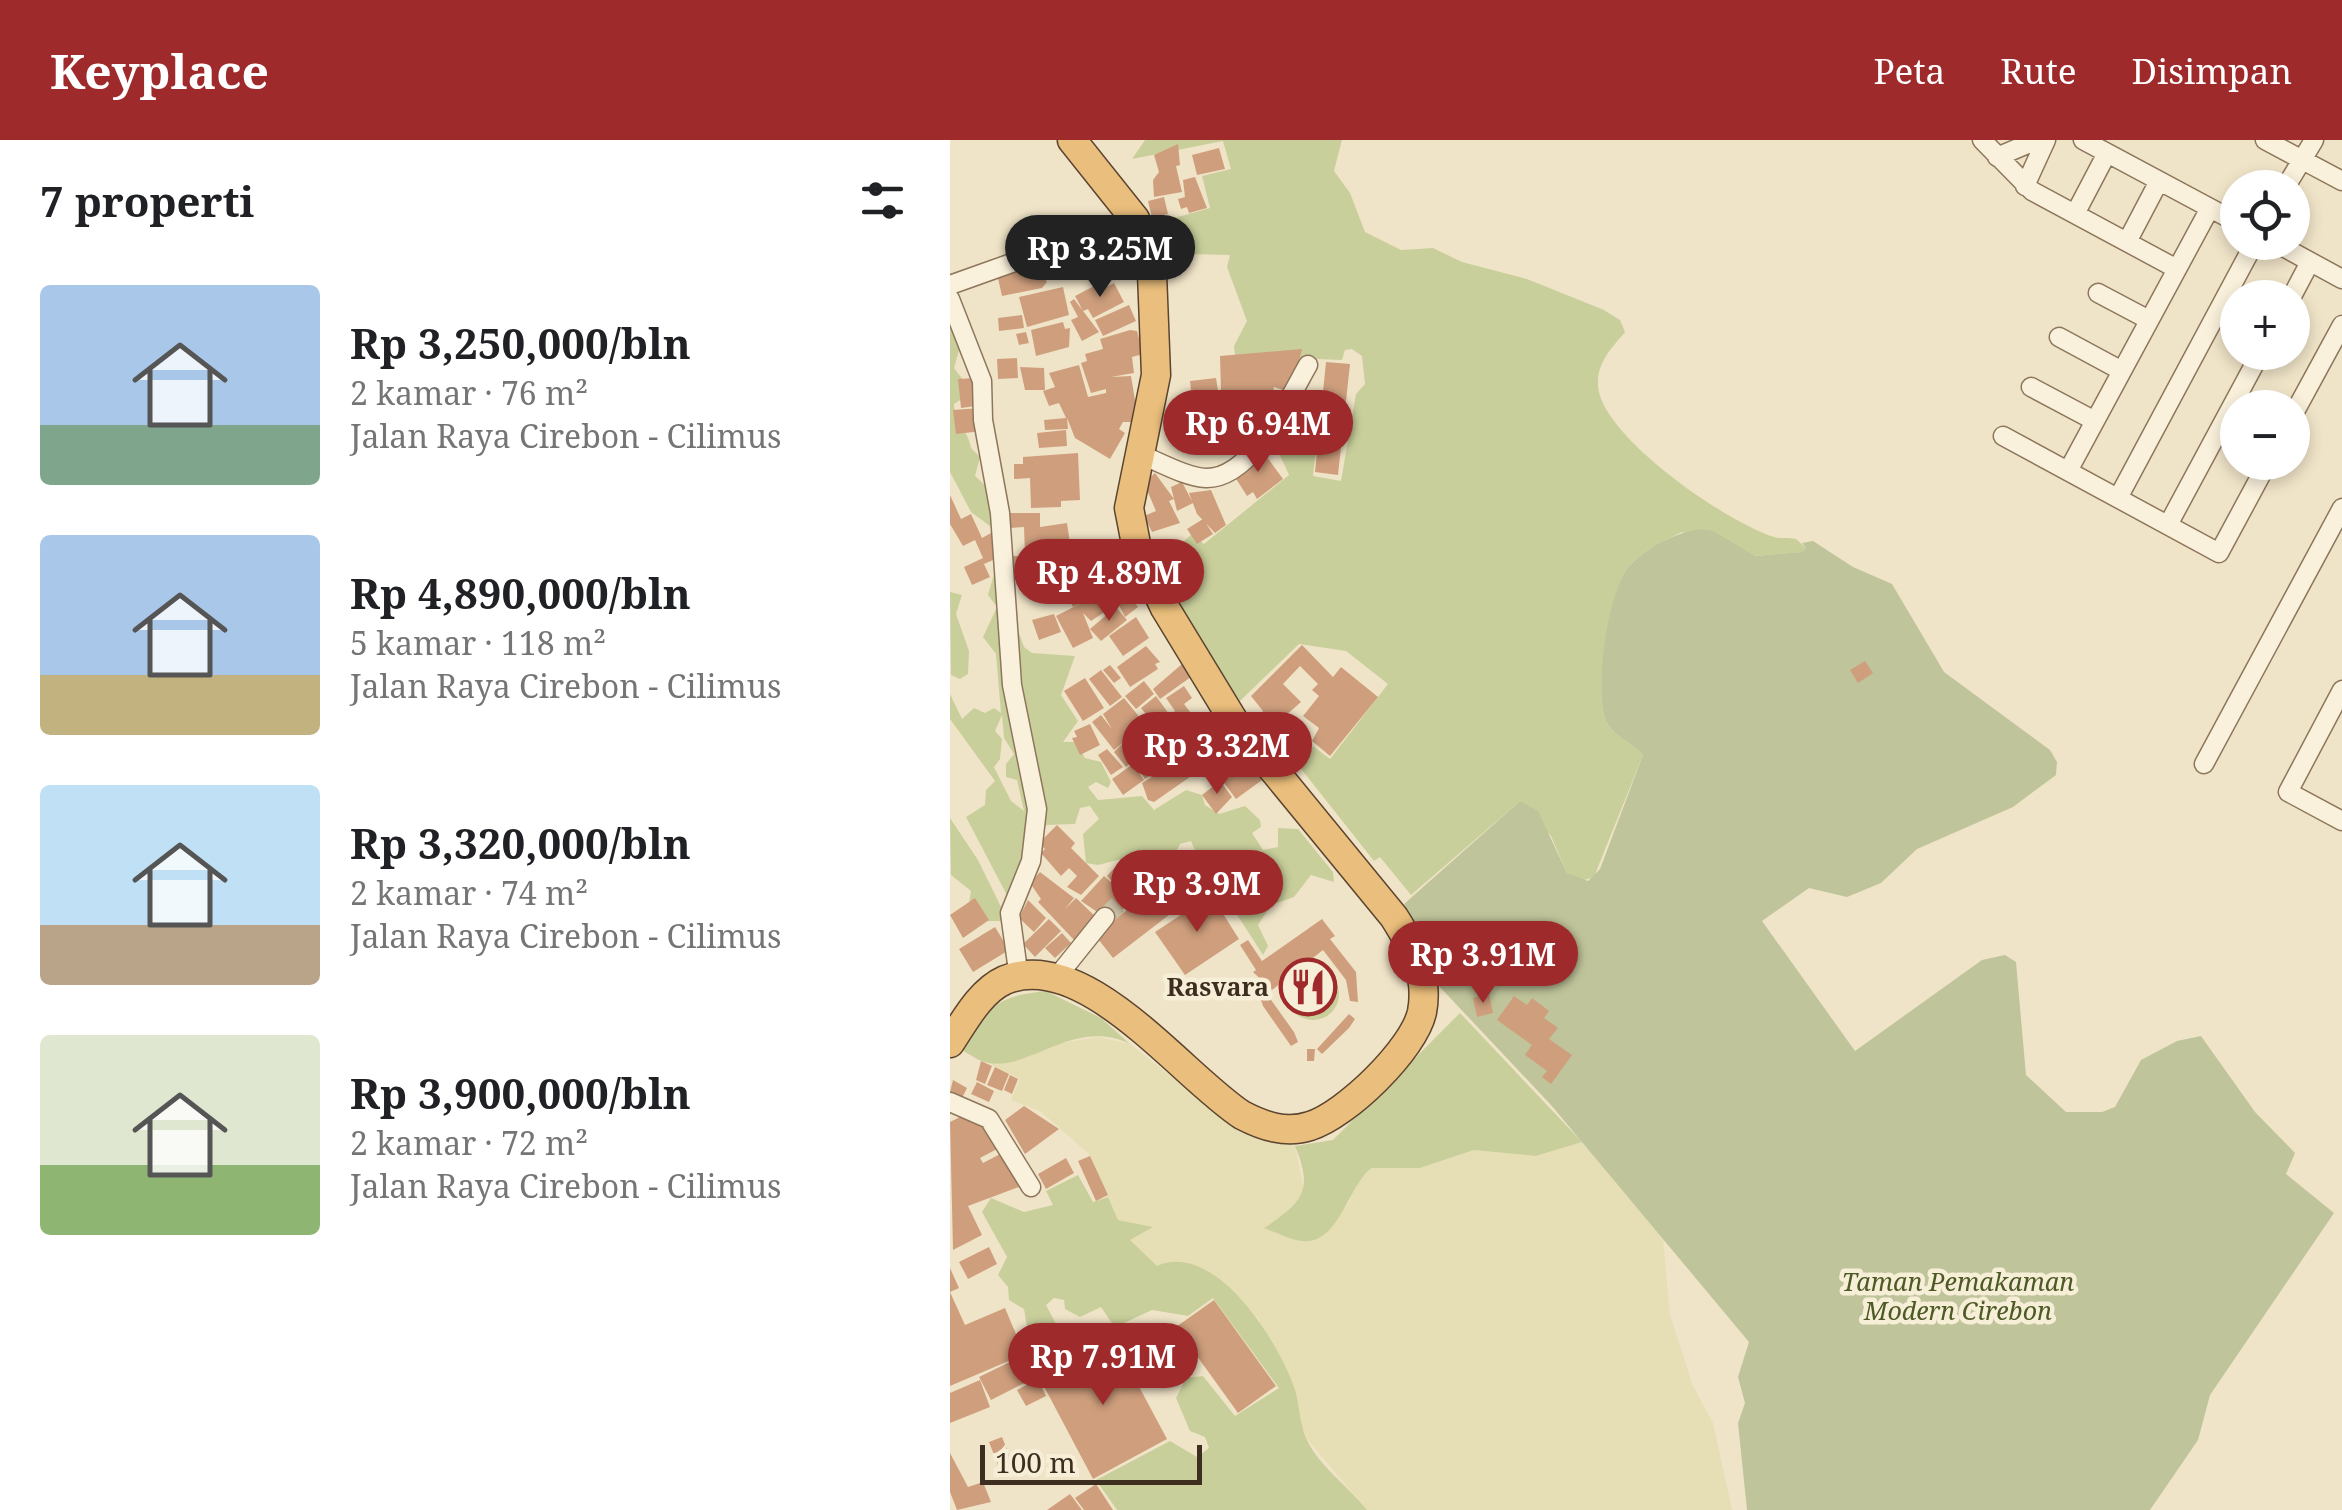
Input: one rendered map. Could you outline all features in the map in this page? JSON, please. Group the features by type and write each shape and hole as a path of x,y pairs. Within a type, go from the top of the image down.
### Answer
{"highway":[{"path":"950,1044 980,1001 1005,980 1056,978 1095,994 1225,1104 1258,1124 1278,1129 1308,1127 1348,1104 1403,1047 1422,1013 1422,973 1416,952 1394,917 1235,723 1165,608 1131,526 1129,508 1154,386 1157,323 1152,273 1135,220 1072,140"}],"street":[{"path":"1982,140 2025,186 2177,269"},
{"path":"1997,156 2037,140"},
{"path":"2025,186 2046,140"},
{"path":"2082,140 2220,213"},
{"path":"2265,140 2342,181"},
{"path":"2296,170 2314,140"},
{"path":"2075,214 2108,153"},
{"path":"2127,242 2160,181"},
{"path":"2068,471 2210,208"},
{"path":"950,285 1135,220"},
{"path":"2118,498 2245,260"},
{"path":"2306,260 2342,279"},
{"path":"2300,280 2310,262"},
{"path":"2098,292 2149,320"},
{"path":"950,299 982,381 983,420 1000,513 1012,685 1037,809 1031,861 1010,913 1019,978"},
{"path":"2307,390 2342,325"},
{"path":"2059,337 2122,371"},
{"path":"1139,454 1204,478 1226,471 1266,437 1308,365"},
{"path":"2168,526 2251,370"},
{"path":"2031,387 2095,421"},
{"path":"2003,436 2219,553 2258,480"},
{"path":"2204,764 2342,508"},
{"path":"2341,818 2288,792 2342,690"},
{"path":"1056,978 1105,918"},
{"path":"950,1102 989,1119 1031,1186"}],"shaded area":[{"path":"1099,1037 1130,1044 1230,1123 1257,1137 1295,1146 1304,1190 1298,1204 1265,1228 1347,1206 1358,1182 1372,1168 1420,1168 1474,1150 1537,1156 1582,1142 1663,1239 1670,1315 1693,1386 1713,1423 1732,1510 1367,1510 1307,1439 1258,1318 1207,1270 1157,1266 1147,1257 1129,1239 1151,1227 1118,1220 1088,1153 1040,1111 1011,1100 1020,1079 988,1063 1015,1061 1054,1044"}],"green space":[{"path":"1145,140 1342,140 1334,171 1350,193 1365,232 1401,250 1433,248 1462,262 1527,279 1620,320 1625,332 1603,362 1598,385 1604,406 1620,428 1670,475 1727,515 1774,537 1796,539 1806,548 1802,552 1754,556 1682,532 1629,566 1610,617 1602,663 1602,704 1612,730 1643,755 1594,877 1581,881 1567,873 1551,836 1520,801 1411,895 1380,857 1374,861 1298,765 1313,746 1330,759 1388,684 1346,651 1299,644 1239,702 1170,597 1161,562 1192,534 1204,544 1289,475 1278,451 1317,440 1313,476 1341,481 1356,394 1365,384 1362,356 1352,349 1345,350 1342,360 1235,356 1234,346 1247,321 1227,267 1230,255 1189,254 1161,233 1160,222 1210,208 1202,176 1231,169 1223,141 1132,159"},
{"path":"950,315 962,340 954,368 964,381 962,399 954,404 955,410 971,448 980,457 975,476 987,487 998,532 971,512 950,472"},
{"name":"Taman Pemakaman Modern Cirebon","path":"1699,529 1713,531 1755,556 1802,552 1806,548 1802,543 1813,541 1853,567 1892,584 1944,672 2050,750 2057,762 2056,775 2013,807 1917,849 1881,883 1847,897 1809,888 1762,921 1855,1051 1982,960 2005,955 2016,962 2026,1075 2066,1112 2102,1112 2115,1107 2141,1060 2177,1041 2201,1036 2255,1112 2295,1153 2286,1174 2334,1213 2210,1395 2198,1440 2150,1510 1747,1510 1738,1423 1745,1403 1738,1377 1749,1342 1551,1105 1438,985 1428,947 1404,904 1520,801 1538,811 1567,873 1588,881 1600,869 1643,755 1612,730 1602,704 1602,662 1615,594 1630,565 1645,552"},
{"path":"996,567 1024,647 1032,653 1075,656 1061,695 1078,721 1063,742 1076,742 1085,758 1101,762 1111,782 1108,788 1096,782 1088,787 1098,800 1142,796 1154,810 1186,790 1202,795 1205,805 1219,814 1245,806 1260,820 1261,827 1252,833 1263,850 1278,847 1278,828 1298,829 1333,872 1334,882 1311,875 1294,897 1271,905 1258,925 1268,946 1263,955 1225,896 1224,881 1199,860 1191,841 1180,844 1174,856 1193,900 1188,908 1171,908 1161,887 1122,859 1098,865 1086,863 1083,834 1099,819 1090,806 1080,808 1075,824 1046,825 1010,901 966,817 985,805 986,790 995,781 950,719 950,694 962,719 974,708 985,713 994,708 1001,713 996,654 983,637 997,607 988,595","holes":["1002,715 1004,738 1014,754 1006,764 1006,777 1017,780 1024,811 1011,801 994,767 1000,759 1002,739 995,731"]},
{"path":"950,592 962,595 956,614 969,651 968,674 960,679 951,675"},
{"path":"950,818 978,860 1005,915 1000,921 988,921 969,904 971,891 951,875"},
{"path":"1313,968 1331,976 1339,994 1331,1012 1313,1020 1295,1012 1287,994 1295,976"},
{"path":"1046,991 1101,1018 1130,1044 1110,1037 1091,1037 1005,1063 986,1062 960,1049 994,1006 1015,996"},
{"path":"1460,1013 1582,1142 1536,1156 1474,1150 1420,1168 1372,1168 1326,1234 1302,1241 1264,1228 1288,1211 1301,1194 1304,1174 1295,1146 1333,1140"},
{"path":"1078,1175 1093,1202 1108,1197 1118,1220 1153,1227 1130,1240 1157,1266 1179,1262 1201,1267 1241,1300 1286,1368 1312,1450 1367,1510 1117,1510 1096,1480 1170,1441 1197,1457 1209,1448 1205,1437 1190,1431 1176,1398 1186,1378 1203,1376 1235,1416 1279,1388 1213,1298 1188,1316 1152,1310 1124,1323 1112,1323 1101,1307 1080,1317 1065,1309 1064,1300 1054,1298 1046,1305 1058,1328 1051,1341 1042,1342 1027,1327 1024,1309 1009,1300 1008,1287 998,1275 1007,1257 982,1212 991,1198 1024,1212 1053,1205 1046,1191"},
{"path":"1167,1325 1184,1333 1195,1347 1187,1361 1157,1380 1145,1369 1145,1348 1150,1337"}],"building":[{"path":"1178,144 1180,165 1176,166 1182,192 1154,197 1153,180 1159,172 1154,155"},
{"path":"1219,148 1225,169 1197,175 1192,155"},
{"path":"1195,177 1207,208 1189,213 1187,207 1181,209 1178,199 1185,197 1183,180"},
{"path":"1164,197 1168,214 1152,218 1148,201"},
{"path":"1107,237 1108,241 1113,240 1116,272 1080,280 1075,259 1086,256 1082,242"},
{"path":"1036,264 1047,282 1042,288 1002,296 997,274"},
{"path":"1114,283 1124,302 1093,318 1088,309 1083,311 1075,296 1098,284 1101,290"},
{"path":"1063,287 1069,315 1027,327 1019,297"},
{"path":"1074,299 1099,332 1082,341 1071,320 1078,317 1070,302"},
{"path":"1129,305 1136,321 1103,336 1095,320"},
{"path":"1022,315 1024,328 999,331 998,318"},
{"path":"1063,322 1065,329 1070,328 1069,347 1036,356 1031,330"},
{"path":"1137,331 1143,354 1132,357 1134,373 1111,377 1131,376 1136,406 1131,422 1123,422 1119,429 1125,433 1110,459 1075,438 1067,418 1068,429 1045,430 1044,420 1066,418 1059,403 1049,406 1043,391 1055,387 1049,373 1079,365 1088,397 1106,393 1106,389 1091,393 1081,363 1087,361 1085,354 1103,349 1100,339"},
{"path":"1026,332 1029,343 1019,345 1016,334"},
{"path":"1302,349 1295,378 1290,377 1286,391 1274,387 1273,392 1282,395 1277,412 1269,410 1260,432 1221,392 1220,356"},
{"path":"1017,358 1018,378 998,379 997,359"},
{"path":"1326,362 1350,364 1338,475 1315,472"},
{"path":"1020,367 1044,368 1045,390 1025,390"},
{"path":"975,378 976,406 961,408 958,379"},
{"path":"1216,378 1219,397 1192,400 1190,381"},
{"path":"980,408 982,431 956,434 953,410"},
{"path":"1066,430 1067,446 1039,448 1037,433"},
{"path":"1261,449 1283,479 1257,499 1253,492 1247,496 1233,474"},
{"path":"1078,453 1080,500 1061,501 1061,507 1031,508 1030,478 1014,479 1014,464 1023,464 1023,457"},
{"path":"1155,473 1174,499 1169,501 1180,523 1152,532 1144,516 1156,511 1144,483"},
{"path":"1182,482 1193,503 1177,511 1171,487"},
{"path":"1211,490 1226,525 1215,533 1197,514 1189,493"},
{"path":"950,495 961,519 971,514 982,538 991,533 1002,556 984,564 990,577 972,585 964,567 983,558 975,540 963,546 950,524"},
{"path":"1010,513 1040,513 1040,527 1067,523 1070,543 1077,543 1077,551 1068,551 1069,568 1025,574 1025,569 1011,569 1011,556 1025,556 1024,527 1010,528"},
{"path":"1203,519 1213,534 1197,544 1187,529"},
{"path":"1115,556 1129,573 1127,578 1073,607 1065,592 1087,585 1081,574"},
{"path":"1058,573 1068,573 1068,588 1063,594 1049,594 1049,579 1059,579"},
{"path":"1135,575 1142,591 1129,595 1138,607 1125,617 1113,593"},
{"path":"1109,589 1118,603 1091,621 1083,613 1093,638 1073,648 1056,616"},
{"path":"1116,607 1127,620 1101,641 1090,629"},
{"path":"1054,614 1061,632 1039,640 1032,620"},
{"path":"1136,617 1149,638 1123,656 1109,636"},
{"path":"1302,645 1333,677 1341,667 1378,697 1330,756 1312,741 1319,728 1303,716 1319,696 1312,690 1318,684 1300,666 1283,684 1301,702 1277,723 1272,717 1263,726 1256,718 1263,711 1251,696"},
{"path":"1146,646 1160,662 1155,664 1158,669 1130,687 1117,667"},
{"path":"1865,661 1873,673 1858,683 1850,670"},
{"path":"1182,664 1191,677 1160,699 1153,689"},
{"path":"1110,665 1121,678 1114,683 1103,670"},
{"path":"1101,670 1122,697 1110,706 1089,679"},
{"path":"1085,678 1104,708 1083,721 1064,691"},
{"path":"1144,681 1154,694 1136,709 1125,696"},
{"path":"1184,686 1192,698 1184,704 1190,712 1185,716 1189,721 1200,713 1219,747 1195,764 1182,746 1189,741 1179,727 1164,737 1141,708 1156,696 1169,714 1161,721 1175,711 1166,698"},
{"path":"1124,698 1141,719 1137,722 1141,728 1149,722 1158,738 1137,755 1144,754 1155,772 1145,779 1133,761 1126,767 1114,752 1126,740 1114,750 1092,722 1101,715 1112,729 1103,714"},
{"path":"1090,724 1100,745 1080,755 1072,738 1077,737 1074,731"},
{"path":"1179,730 1186,740 1172,750 1164,740"},
{"path":"1158,743 1167,746 1167,764 1158,767 1149,764 1146,755 1149,746"},
{"path":"1222,748 1233,761 1207,779 1197,765"},
{"path":"1107,749 1123,767 1111,775 1098,755"},
{"path":"1186,756 1197,772 1154,802 1148,800 1142,783"},
{"path":"1245,757 1262,780 1236,799 1219,776"},
{"path":"1133,764 1144,780 1123,795 1112,779"},
{"path":"1220,781 1232,797 1216,814 1202,795"},
{"path":"1057,825 1075,843 1071,848 1099,876 1081,895 1067,887 1077,876 1069,868 1061,876 1041,853 1045,849 1039,843"},
{"path":"1121,861 1155,884 1109,920 1081,901 1104,876 1120,890 1107,876"},
{"path":"1040,872 1074,898 1065,909 1076,898 1097,918 1075,941 1038,902 1041,899 1030,883"},
{"path":"1159,885 1178,908 1113,958 1095,935"},
{"path":"1211,895 1239,939 1185,975 1155,932"},
{"path":"975,898 989,920 963,938 950,915"},
{"path":"1028,900 1046,918 1034,932 1019,918"},
{"path":"1049,919 1061,931 1035,957 1023,944"},
{"path":"1322,919 1335,936 1330,939 1356,972 1358,1002 1350,1001 1346,980 1323,950 1272,990 1253,972 1256,970 1240,945 1248,940 1262,961"},
{"path":"995,927 1009,950 973,972 959,949"},
{"path":"1062,933 1071,943 1055,958 1045,948"},
{"path":"1266,993 1294,1032 1298,1042 1291,1046 1263,1006 1260,997"},
{"path":"1489,994 1493,1013 1477,1017 1473,998"},
{"path":"1514,996 1527,1005 1532,998 1549,1011 1544,1018 1558,1028 1549,1039 1572,1055 1551,1084 1542,1077 1547,1071 1525,1055 1532,1045 1497,1020"},
{"path":"1349,1014 1355,1019 1349,1028 1322,1054 1317,1049"},
{"path":"1307,1049 1315,1049 1314,1061 1307,1061"},
{"path":"981,1061 992,1066 985,1084 976,1080"},
{"path":"995,1067 1009,1074 1002,1091 987,1085"},
{"path":"1010,1075 1018,1079 1012,1094 1004,1090"},
{"path":"953,1080 967,1088 962,1098 950,1092"},
{"path":"977,1082 994,1091 989,1102 971,1094"},
{"path":"1024,1106 1059,1129 1025,1154 1005,1120"},
{"path":"966,1114 978,1125 985,1121 999,1148 980,1158 983,1163 1002,1153 1019,1187 968,1206 982,1235 953,1250 950,1122"},
{"path":"1090,1156 1108,1195 1096,1201 1078,1161"},
{"path":"1066,1158 1074,1173 1046,1189 1038,1174"},
{"path":"989,1247 997,1264 968,1279 959,1262"},
{"path":"950,1268 959,1288 950,1292"},
{"path":"950,1292 965,1325 1005,1308 1018,1339 1030,1334 1046,1372 991,1400 979,1377 1030,1352 950,1386"},
{"path":"1214,1300 1276,1386 1238,1413 1176,1327"},
{"path":"1113,1338 1167,1439 1093,1479 1039,1377"},
{"path":"1038,1379 1046,1396 1026,1406 1017,1390"},
{"path":"980,1380 990,1407 950,1423 950,1393"},
{"path":"1002,1437 1014,1467 1001,1473 989,1442"},
{"path":"950,1453 968,1487 983,1482 991,1502 957,1510 950,1492"},
{"path":"1096,1484 1113,1510 1084,1510 1075,1498"},
{"path":"1070,1494 1082,1510 1047,1510"}],"tunnel":[{"path":"1105,917 1142,882"}],"place":[{"name":"Rasvara","path":"1308,987"}]}
